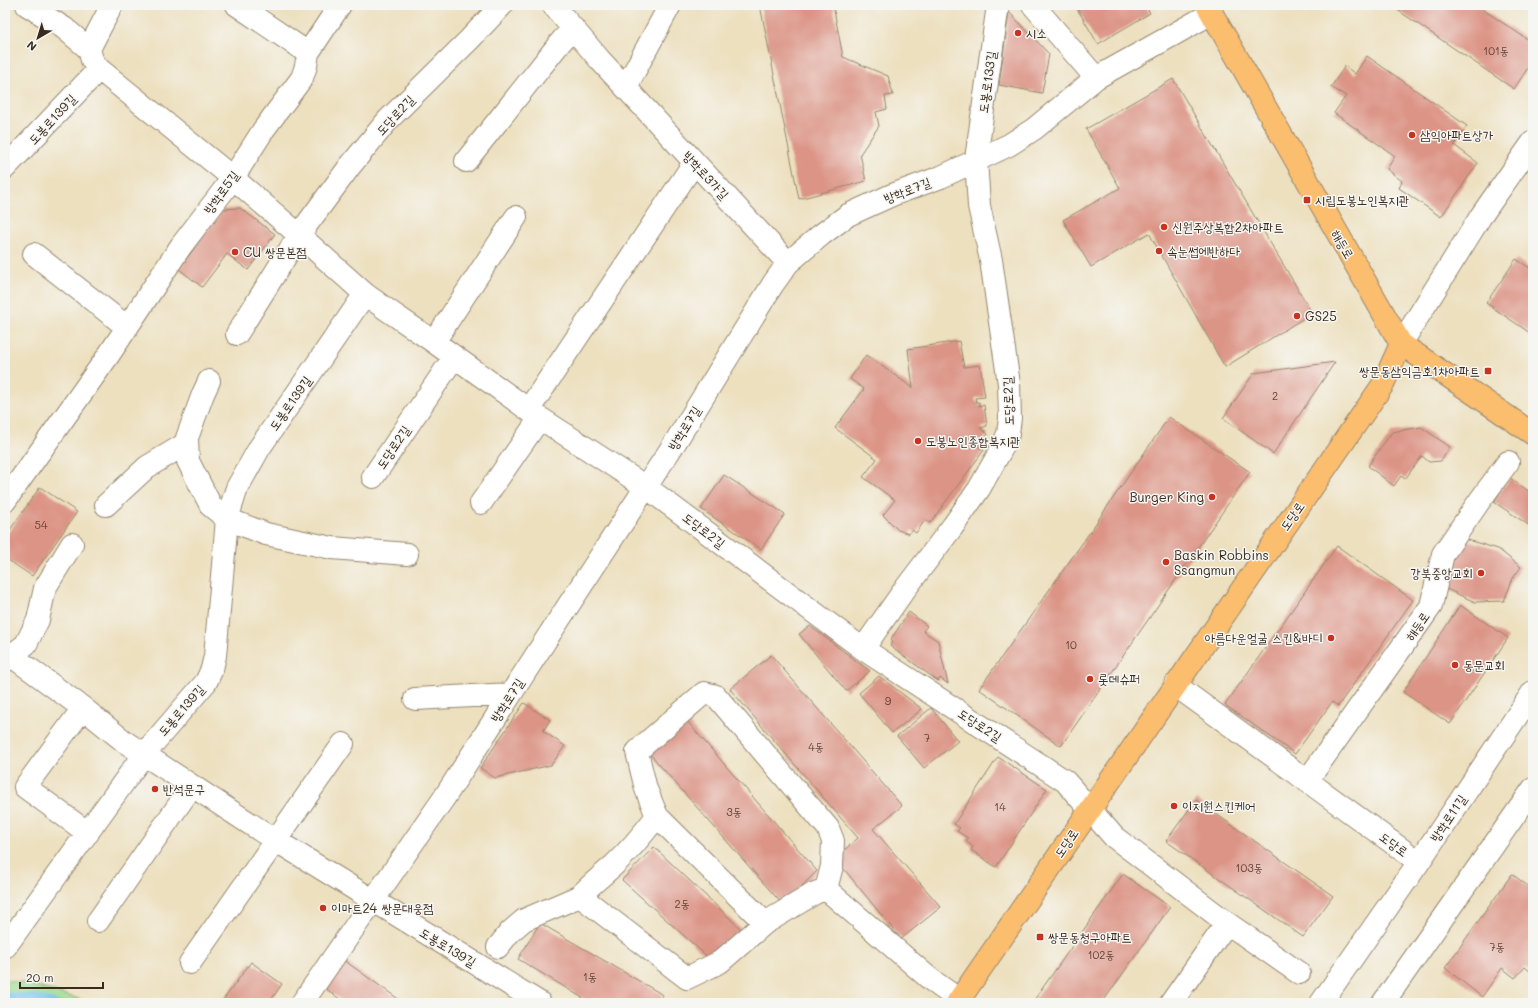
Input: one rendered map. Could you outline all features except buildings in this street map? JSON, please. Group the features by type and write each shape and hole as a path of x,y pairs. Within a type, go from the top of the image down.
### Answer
{"main road":[{"name":"해등로","path":"1209,9 1401,344 1533,434"},
{"name":"도당로","path":"958,1002 1090,808 1382,386 1401,344"}],"street":[{"name":"도당로2길","path":"27,5 64,28 89,49 92,60 99,69 232,178 365,294 535,414 646,487 864,649 1065,781 1114,837 1227,923 1300,973"},
{"path":"89,49 112,5"},
{"path":"237,5 308,53"},
{"name":"방학로5길","path":"5,501 104,362 181,246 232,178 264,129 302,78 308,53 340,5"},
{"name":"도당로2길","path":"299,235 350,166 388,120 469,40 502,5"},
{"name":"방학로3가길","path":"553,5 694,163 788,263"},
{"path":"626,87 670,5"},
{"name":"도봉로133길","path":"976,159 998,5"},
{"path":"1033,5 1096,78"},
{"name":"방학로7길","path":"302,1003 444,798 676,441 773,284 788,263 848,214 892,195 941,177 976,159 1009,145 1034,129 1096,78 1209,9"},
{"path":"466,161 573,28"},
{"name":"도봉로139길","path":"5,168 99,69"},
{"path":"1401,344 1480,216 1533,142"},
{"name":"도당로2길","path":"864,649 902,593 954,526 979,490 1008,434 1010,418 1009,384 991,260 979,206 976,159"},
{"path":"481,503 535,414 694,163"},
{"path":"434,342 516,217"},
{"path":"237,334 299,235"},
{"path":"34,254 126,327"},
{"name":"도봉로139길","path":"6,946 144,754 206,682 212,669 215,656 227,519 237,488 260,446 365,294"},
{"name":"도당로2길","path":"373,477 454,357"},
{"path":"209,381 187,438 187,443 188,461 211,506 227,519 266,534 332,548 407,554"},
{"path":"106,505 147,467 187,443"},
{"name":"해등로","path":"1307,781 1431,606 1443,554 1508,462"},
{"name":"도봉로139길","path":"72,544 45,588 38,620 26,644 7,656 82,708 125,742 192,786 275,840 540,1003"},
{"name":"도당로","path":"1175,685 1419,862"},
{"name":"방학로11길","path":"1321,1003 1419,862 1533,692"},
{"path":"765,923 657,816 646,789 637,752 704,693 716,696 828,828 833,841 832,866 826,889"},
{"path":"415,699 511,694"},
{"path":"82,708 25,787 88,832"},
{"path":"190,963 275,840 344,744"},
{"path":"98,921 192,786"},
{"path":"1383,1003 1533,789"},
{"path":"498,947 510,932 524,920 580,896 592,883 615,864 642,836 657,816"},
{"path":"826,889 958,1002"},
{"path":"580,896 687,978 720,962 765,923 816,893 826,889"},
{"path":"1171,1003 1227,923"}],"green space":[{"path":"5,980 24,983 93,1003 5,1003"}],"waterway":[{"path":"5,996 34,998 53,1003"}],"place":[{"name":"시소","path":"1018,33"},
{"name":"삼익아파트상가","path":"1412,135"},
{"name":"시립도봉노인복지관","path":"1307,200"},
{"name":"신원주상복합2차아파트","path":"1164,227"},
{"name":"속눈썹에반하다","path":"1159,251"},
{"name":"CU 쌍문본점","path":"235,252"},
{"name":"GS25","path":"1297,316"},
{"name":"쌍문동삼익금호1차아파트","path":"1488,371"},
{"name":"도봉노인종합복지관","path":"918,441"},
{"name":"Burger King","path":"1212,497"},
{"name":"Baskin Robbins Ssangmun","path":"1166,562"},
{"name":"강북중앙교회","path":"1481,573"},
{"name":"아름다운얼굴 스킨&바디","path":"1331,638"},
{"name":"동문교회","path":"1455,665"},
{"name":"롯데슈퍼","path":"1090,679"},
{"name":"반석문구","path":"155,789"},
{"name":"이지원스킨케어","path":"1174,806"},
{"name":"이마트24 쌍문대웅점","path":"323,908"},
{"name":"쌍문동청구아파트","path":"1040,937"}]}
